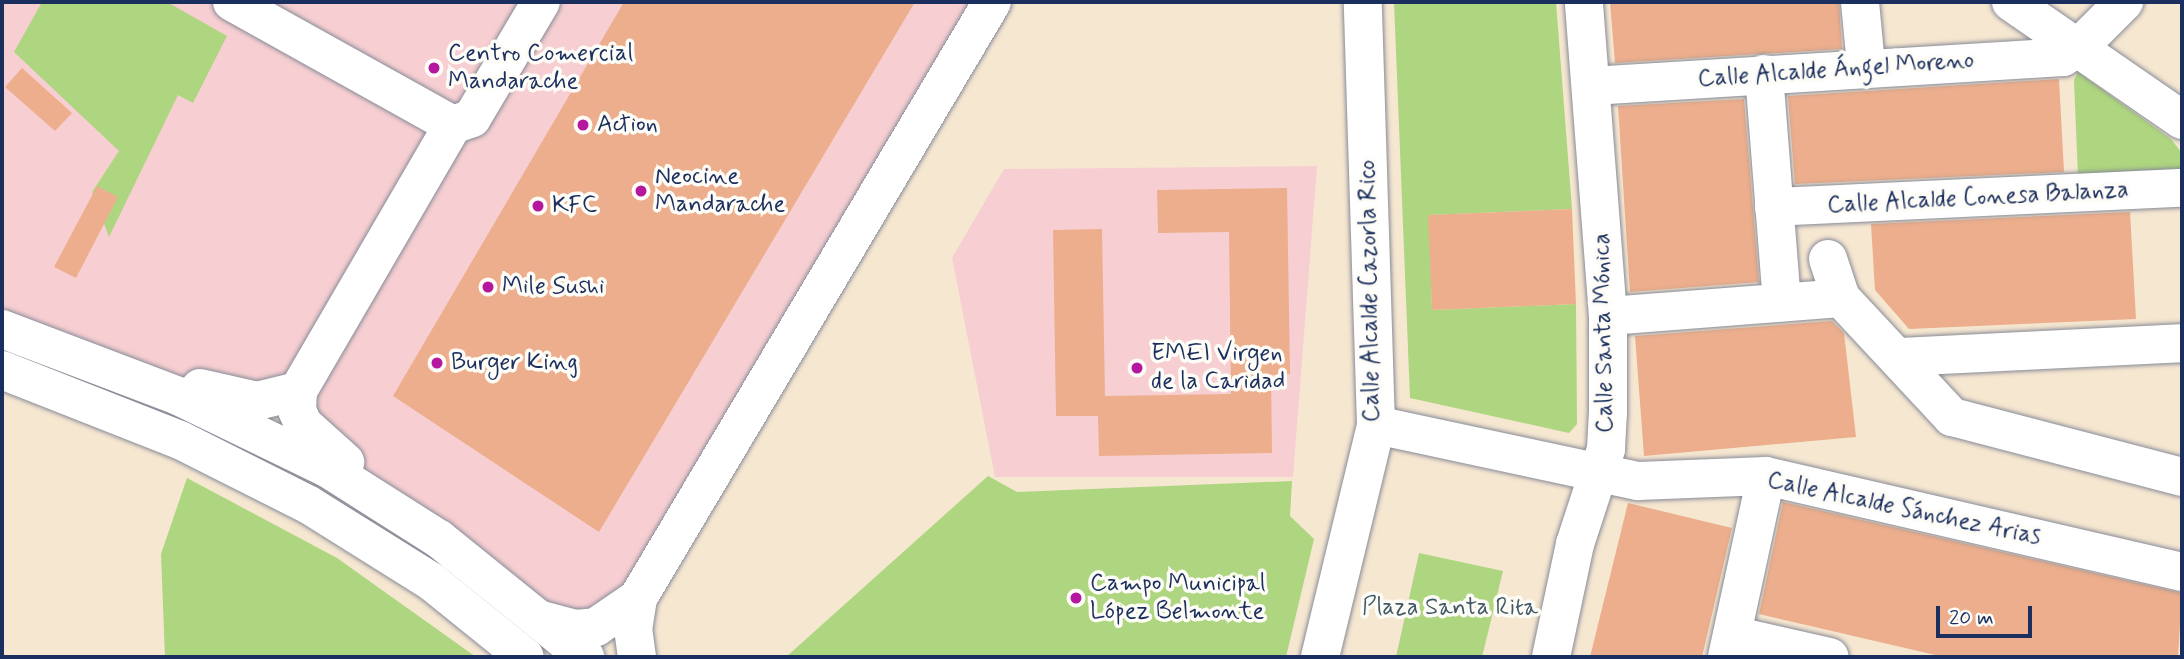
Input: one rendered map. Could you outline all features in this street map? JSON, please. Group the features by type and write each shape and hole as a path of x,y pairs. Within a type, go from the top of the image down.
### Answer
{"street":[{"path":"232,2 453,125"},
{"path":"541,2 472,118 453,125 298,391 297,410 310,432 585,657"},
{"path":"637,657 633,630 638,598 992,2"},
{"name":"Calle Alcalde Cazorla Rico","path":"1320,657 1376,425 1363,2"},
{"name":"Calle Santa Mónica","path":"1550,657 1575,544 1598,475 1608,413 1608,316 1584,2"},
{"path":"1860,2 1866,65"},
{"path":"2011,2 2080,47 2182,120"},
{"path":"2080,47 2124,2"},
{"name":"Calle Alcalde Ángel Moreno","path":"1591,86 1866,65 2063,57 2080,47"},
{"path":"1764,74 1782,302"},
{"name":"Calle Alcalde Conesa Balanza","path":"1774,207 2182,188"},
{"path":"1828,259 1841,298 1899,357 1952,417 2182,477"},
{"path":"1608,316 1841,298"},
{"path":"2,329 102,365 282,445 378,498 439,539"},
{"path":"1899,357 2182,343"},
{"path":"102,365 257,401 298,391"},
{"path":"2,370 180,440 309,505 432,582 525,657"},
{"name":"Calle Alcalde Sánchez Arias","path":"1376,425 1598,475 1638,481 1766,476 2182,572"},
{"path":"1766,476 1730,646 1830,657"},
{"path":"541,620 575,629 596,627 638,598"}],"shaded area":[{"name":"Centro Comercial Mandarache","path":"2,2 993,2 638,598 575,629 266,401 2,329"},
{"name":"EMEI Virgen de la Caridad","path":"1317,166 1293,477 995,477 952,258 1004,169"}],"green space":[{"path":"42,2 167,2 227,36 193,103 178,95 109,237 92,192 119,151 14,52"},
{"path":"1394,2 1556,2 1572,209 1429,215 1432,310 1576,304 1577,424 1569,433 1410,398"},
{"path":"2078,72 2171,139 2182,153 2182,173 2078,176 2074,80"},
{"name":"Campo Municipal López Belmonte","path":"988,476 1017,492 1292,481 1290,516 1314,539 1286,657 786,657"},
{"path":"187,478 337,558 476,657 165,657 161,554"},
{"name":"Plaza Santa Rita","path":"1419,553 1503,571 1482,657 1396,657"}],"building":[{"path":"624,2 915,2 599,532 393,396"},
{"path":"1610,2 1839,2 1842,49 1615,63"},
{"path":"22,68 72,113 55,131 5,87"},
{"path":"2059,79 2064,172 1795,184 1788,96"},
{"path":"1744,99 1759,282 1630,292 1618,106"},
{"path":"97,186 118,197 76,278 54,267"},
{"path":"1287,188 1290,374 1271,375 1272,453 1099,456 1098,416 1056,416 1053,230 1102,229 1105,396 1231,394 1229,232 1158,233 1157,190"},
{"path":"1572,209 1576,304 1432,310 1428,215"},
{"path":"2130,212 2136,319 1909,329 1875,290 1871,224"},
{"path":"1832,321 1844,333 1856,437 1644,456 1635,336"},
{"path":"1783,502 2182,593 2178,657 1944,657 1759,614"},
{"path":"1628,503 1732,528 1702,657 1590,657"}],"place":[{"name":"Centro Comercial Mandarache","path":"434,68"},
{"name":"Action","path":"583,125"},
{"name":"Neocine Mandarache","path":"641,191"},
{"name":"KFC","path":"538,206"},
{"name":"Mile Sushi","path":"488,287"},
{"name":"Burger King","path":"437,363"},
{"name":"EMEI Virgen de la Caridad","path":"1137,368"},
{"name":"Campo Municipal López Belmonte","path":"1076,598"}]}
